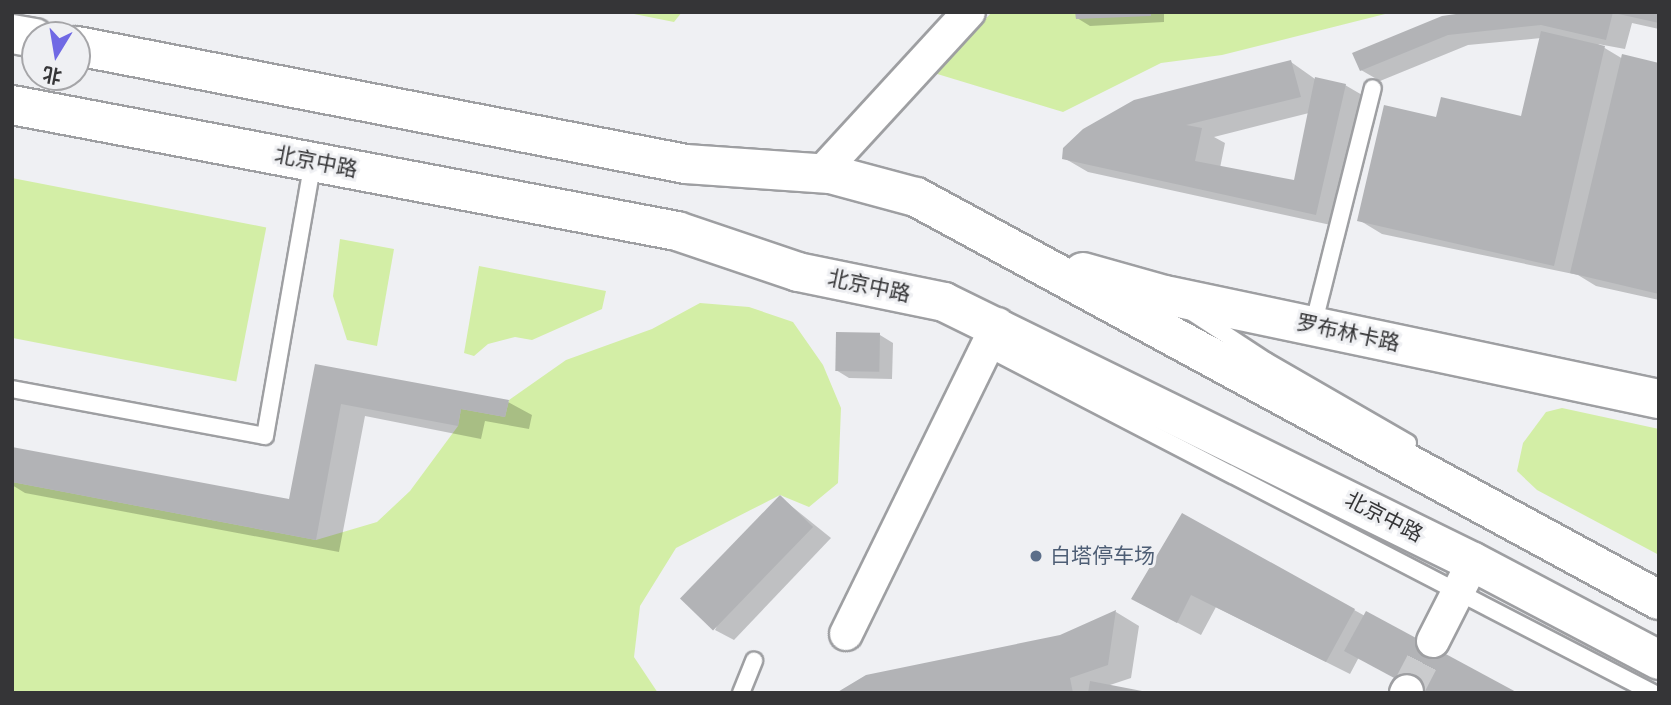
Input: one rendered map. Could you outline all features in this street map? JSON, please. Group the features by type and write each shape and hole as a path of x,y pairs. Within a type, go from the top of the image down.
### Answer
{"main road":[{"path":"91,49 686,164 820,174 916,197 1039,261 1146,325 1659,600"},
{"name":"北京中路","path":"12,105 677,231 798,272 944,302 993,336 1464,575 1659,660"},
{"name":"罗布林卡路","path":"1039,261 1165,295 1659,399"}],"street":[{"path":"820,174 969,12"},
{"path":"846,634 993,336"},
{"path":"1433,641 1464,575"}],"lane":[{"path":"1313,326 1373,88"},
{"path":"12,389 265,436 313,162"},
{"path":"1165,295 1266,361 1435,458 1622,559"},
{"path":"1464,575 1653,693"},
{"path":"740,693 754,660"}],"green space":[{"path":"624,12 682,12 674,22"},
{"path":"992,12 1393,12 1222,55 1161,63 1063,112 934,73"},
{"path":"12,178 266,227 236,382 12,338"},
{"path":"340,239 394,249 377,346 347,340 333,296"},
{"path":"479,266 606,291 602,309 532,340 515,337 488,344 474,356 464,353"},
{"path":"700,303 749,307 793,322 823,365 841,408 838,483 809,507 780,495 676,548 640,606 634,657 658,693 12,693 12,482 316,540 377,522 410,491 458,426 461,409 505,417 509,400 566,360 652,329"},
{"path":"1562,408 1659,429 1659,555 1537,490 1517,471 1523,443 1546,412"}],"building":[{"path":"1075,12 1151,12 1151,16 1076,19"},
{"path":"1470,12 1613,12 1606,40 1541,25 1448,35 1360,71 1352,53 1442,16"},
{"path":"1615,12 1659,12 1659,23 1614,13"},
{"path":"1541,31 1605,46 1554,266 1357,221 1384,105 1436,117 1441,97 1521,116"},
{"path":"1622,54 1659,63 1659,294 1570,273"},
{"path":"1291,60 1301,97 1186,125 1202,128 1195,161 1294,180 1315,77 1346,84 1316,215 1062,159 1063,148 1083,129 1134,100"},
{"path":"836,332 880,333 879,372 835,371"},
{"path":"315,364 509,400 505,417 461,409 458,426 341,404 316,540 12,482 12,447 289,499"},
{"path":"780,495 813,527 713,631 680,599"},
{"path":"1182,513 1355,609 1326,662 1191,595 1177,623 1131,599"},
{"path":"1116,610 1108,665 1070,678 1073,693 836,693 866,675 1060,635"},
{"path":"1366,611 1518,693 1422,693 1344,651"},
{"path":"1090,681 1142,691 1142,693 1088,693"}],"tunnel":[{"path":"1407,691 1433,641"}],"place":[{"name":"白塔停车场","path":"1036,556"}]}
